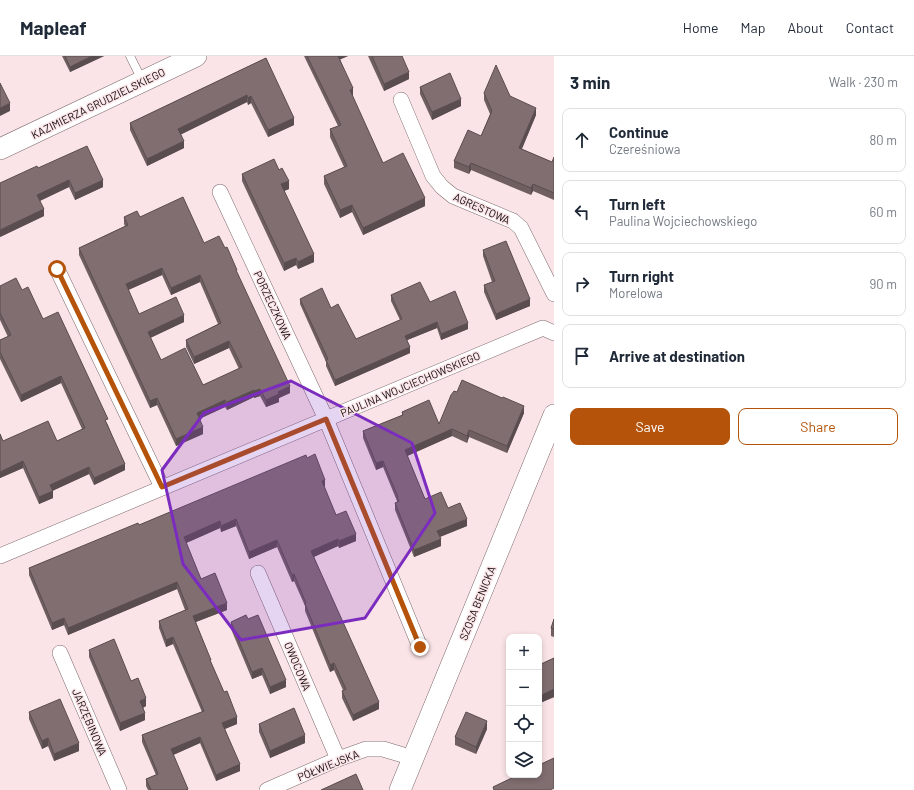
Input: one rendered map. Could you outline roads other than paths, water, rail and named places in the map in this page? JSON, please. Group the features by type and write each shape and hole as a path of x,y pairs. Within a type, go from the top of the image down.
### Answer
{"street":[{"name":"KAZIMIERZA GRUDZIELSKIEGO","path":"0,150 196,56"},
{"name":"AGRESTOWA","path":"401,100 433,176 442,188 453,196 513,221 521,228 554,294"},
{"name":"PORZECZKOWA","path":"220,192 326,419 420,647"},
{"path":"57,269 162,487"},
{"name":"PAULINA WOJCIECHOWSKIEGO","path":"0,556 544,328 552,327"},
{"name":"SZOSA BENICKA","path":"400,790 554,415"},
{"name":"OWOCOWA","path":"258,573 338,759"},
{"name":"JARZĘBINOWA","path":"60,653 119,790"},
{"name":"PÓŁWIEJSKA","path":"268,790 338,759 366,749 383,749 413,758"}],"lane":[{"path":"130,56 143,81"}]}
